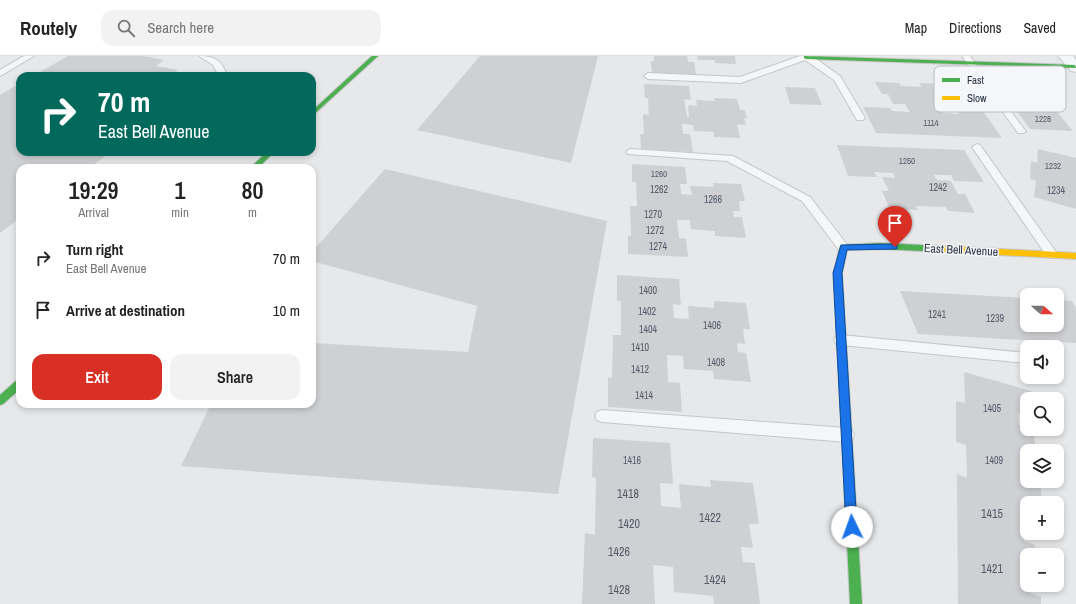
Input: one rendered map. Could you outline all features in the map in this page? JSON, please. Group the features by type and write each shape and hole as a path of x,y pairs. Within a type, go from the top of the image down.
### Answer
{"street":[{"path":"316,110 376,56"},
{"path":"807,56 968,59 1062,66"},
{"path":"1065,56 1076,67"},
{"path":"1066,66 1076,67"},
{"path":"258,164 267,156"},
{"name":"East Bell Avenue","path":"843,247 879,246 1076,256"},
{"path":"843,247 838,273 856,604"},
{"path":"2,397 16,386"}],"lane":[{"path":"0,73 30,56"},
{"path":"203,56 212,59 222,72"},
{"path":"648,76 741,80 807,56 837,78 860,118"},
{"path":"1007,112 1021,131"},
{"path":"977,148 1052,255"},
{"path":"631,152 729,158 806,199 843,247"},
{"path":"841,340 1020,357"},
{"path":"602,416 847,435"}],"building":[{"path":"68,56 143,56 164,60 156,66 178,70 175,72 40,72"},
{"path":"480,56 598,56 571,163 417,130"},
{"path":"654,56 687,56 688,62 694,62 696,75 652,73 651,61 654,61"},
{"path":"697,56 735,56 736,64 715,63 715,60 698,60"},
{"path":"875,82 899,83 901,86 922,87 919,83 934,84 934,112 959,114 958,112 984,112 1002,138 876,133 863,107 890,108 892,111 910,112 905,104 893,104 888,94 882,94"},
{"path":"644,84 689,86 691,100 684,99 687,117 689,117 688,105 697,106 696,100 715,101 714,98 737,99 740,110 745,110 747,118 744,118 746,125 737,124 740,138 714,137 714,132 694,131 693,125 682,124 683,134 690,134 693,152 641,149 640,134 644,134 643,114 649,115 648,98 645,98"},
{"path":"16,85 16,156 106,156 94,164 16,164 16,221 0,233 0,95"},
{"path":"785,87 815,88 822,105 790,104"},
{"path":"1018,112 1057,112 1073,131 1030,129"},
{"path":"837,145 964,150 984,182 954,181 951,175 934,175 937,180 951,181 958,194 965,194 975,213 948,211 946,207 916,206 918,210 890,209 882,191 889,191 882,177 895,178 893,173 874,172 877,177 848,176"},
{"path":"1038,149 1076,158 1076,209 1034,197 1036,181 1030,179 1031,161 1037,163"},
{"path":"632,164 685,167 687,184 680,184 681,194 692,195 690,186 714,187 713,183 741,184 745,201 739,201 740,211 733,211 734,217 742,217 746,238 715,236 715,231 691,229 690,220 677,220 679,238 686,239 688,257 628,254 628,236 631,236 630,206 637,206 636,182 632,182"},
{"path":"385,169 607,221 558,494 181,466 209,408 316,408 316,343 468,352 477,306 316,262 316,247"},
{"path":"617,275 679,279 681,305 673,304 674,318 689,319 688,306 714,308 714,301 746,303 750,329 743,329 745,344 737,343 738,352 746,353 751,382 714,379 713,371 684,369 683,356 667,355 668,382 680,383 682,412 608,407 608,377 612,378 613,335 621,335 621,301 617,301"},
{"path":"900,291 1020,298 1020,332 1064,332 1064,300 1072,301 1076,308 1076,343 1064,342 1064,340 1023,340 918,334"},
{"path":"964,372 1031,391 1020,392 1020,414 1018,413 1020,436 1034,436 1035,444 1020,444 1020,488 1041,488 1041,496 1020,496 1020,540 1024,540 1035,545 1035,548 1020,548 1020,592 1028,592 1041,597 1041,604 958,604 957,474 967,478 966,445 956,442 956,401 965,403"},
{"path":"593,438 670,443 673,484 660,483 661,506 681,508 679,484 711,487 710,480 753,483 759,524 749,524 753,548 741,547 743,562 755,563 760,604 714,604 713,596 674,592 673,567 653,565 655,604 582,604 585,533 595,535 596,478 592,477"}],"traffic: fast":[{"path":"316,110 375,56"},
{"path":"806,57 1048,66"},
{"path":"1066,67 1075,67"},
{"path":"258,164 267,156"},
{"path":"856,604 838,273 843,247 879,246 944,249"},
{"path":"0,401 16,387"}],"traffic: slow":[{"path":"944,249 1076,256"}],"route":[{"path":"852,527 838,273 843,247 895,247"}]}
